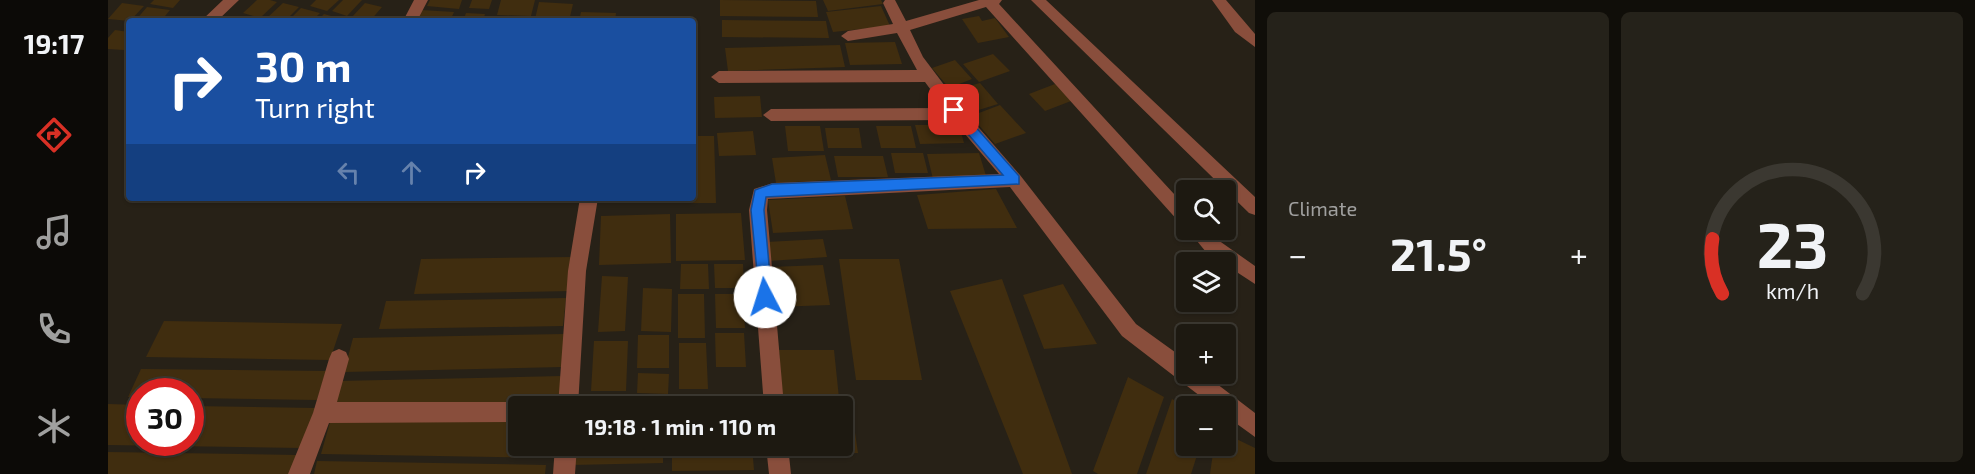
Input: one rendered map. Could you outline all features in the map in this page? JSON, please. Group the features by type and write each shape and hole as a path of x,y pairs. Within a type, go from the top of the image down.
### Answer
{"street":[{"path":"211,18 232,0"},
{"path":"412,18 421,0"},
{"path":"1038,0 1255,208"},
{"path":"1218,0 1240,28 1255,42"},
{"path":"848,36 902,27 992,1 1176,207"},
{"path":"890,3 917,59 958,114 1014,180 1129,330 1176,365"},
{"path":"719,77 929,76"},
{"path":"771,116 958,114"},
{"path":"773,396 758,210 760,194 772,190 1014,180"},
{"path":"569,396 577,271 589,201"},
{"path":"1206,240 1255,276"},
{"path":"299,474 323,413 339,359"},
{"path":"1201,384 1255,426"},
{"path":"323,413 508,412"},
{"path":"564,474 565,456"},
{"path":"778,456 780,474"}],"building":[{"path":"154,0 180,0 173,8 150,4"},
{"path":"257,0 277,2 260,18 243,13"},
{"path":"316,0 339,0 327,11 310,6"},
{"path":"343,0 362,0 347,16 332,11"},
{"path":"430,0 462,0 459,9 427,6"},
{"path":"472,0 492,0 489,9 469,8"},
{"path":"501,0 535,0 531,16 497,15"},
{"path":"720,0 816,1 818,17 720,16"},
{"path":"823,0 881,0 883,4 828,11"},
{"path":"539,2 573,4 570,18 535,18"},
{"path":"122,3 144,6 133,18 126,18 126,21 108,19"},
{"path":"283,3 299,7 288,18 268,17"},
{"path":"365,3 382,7 373,18 351,18"},
{"path":"881,6 890,26 833,32 826,12"},
{"path":"147,7 170,10 163,18 138,18"},
{"path":"301,8 320,13 315,18 291,18"},
{"path":"421,10 454,12 451,18 417,18"},
{"path":"581,12 616,13 615,18 580,18"},
{"path":"466,13 485,14 484,18 464,18"},
{"path":"324,14 338,18 320,18"},
{"path":"979,16 982,21 995,18 1009,37 978,43 962,19"},
{"path":"722,20 826,21 829,38 722,37"},
{"path":"115,30 126,32 126,48 124,50 108,49 108,38"},
{"path":"895,42 902,64 850,65 845,43"},
{"path":"840,45 845,67 728,71 725,48"},
{"path":"993,54 1010,71 979,82 963,64"},
{"path":"955,60 972,79 949,88 932,68"},
{"path":"980,83 998,104 969,113 951,91"},
{"path":"1055,84 1071,101 1045,111 1029,94"},
{"path":"760,96 762,117 715,118 714,97"},
{"path":"1000,105 1026,133 995,144 971,116"},
{"path":"915,125 959,125 964,143 920,144"},
{"path":"785,126 820,126 824,151 788,151"},
{"path":"876,126 911,126 916,148 881,148"},
{"path":"825,128 859,128 862,148 828,148"},
{"path":"753,131 756,155 719,156 717,133"},
{"path":"696,136 714,136 716,203 683,203 683,201 696,201"},
{"path":"891,153 923,153 928,173 895,173"},
{"path":"979,153 987,179 933,179 927,154"},
{"path":"825,155 831,180 776,183 772,158"},
{"path":"834,156 883,156 888,177 838,177"},
{"path":"996,189 1017,228 928,229 917,195"},
{"path":"845,196 853,229 773,233 768,200"},
{"path":"741,213 745,260 676,261 676,214"},
{"path":"670,214 671,263 599,265 601,216"},
{"path":"823,239 827,257 769,261 766,242"},
{"path":"575,257 572,291 414,294 421,259"},
{"path":"839,259 899,259 922,380 856,380"},
{"path":"681,264 708,264 709,289 680,289"},
{"path":"714,264 743,264 744,288 715,288"},
{"path":"823,265 830,305 775,307 770,267"},
{"path":"602,276 628,277 625,331 598,332"},
{"path":"1002,279 1072,474 1023,474 950,291"},
{"path":"1063,284 1097,344 1044,349 1023,295"},
{"path":"643,288 672,289 671,332 641,331"},
{"path":"678,294 704,294 705,338 678,338"},
{"path":"715,294 743,294 745,328 716,328"},
{"path":"566,298 563,326 379,329 386,301"},
{"path":"164,321 342,324 330,360 146,357"},
{"path":"715,333 744,333 746,367 716,367"},
{"path":"564,334 562,367 344,372 353,338"},
{"path":"638,335 669,335 669,368 637,368"},
{"path":"594,341 628,341 626,391 591,391"},
{"path":"679,343 706,343 708,389 679,389"},
{"path":"779,350 834,350 839,396 782,396"},
{"path":"141,369 326,371 317,400 204,398 204,378 137,378"},
{"path":"638,373 669,374 668,394 637,393"},
{"path":"562,376 561,396 508,396 508,407 331,411 339,381"},
{"path":"1128,377 1164,397 1137,474 1098,474 1093,471"},
{"path":"1172,399 1176,401 1176,456 1197,456 1191,474 1146,474"},
{"path":"108,404 126,405 126,445 108,445"},
{"path":"204,406 315,408 302,448 204,446"},
{"path":"332,415 508,418 508,456 549,456 549,458 321,454"},
{"path":"853,419 858,453 853,453"},
{"path":"1236,439 1255,448 1255,474 1210,474 1213,456 1236,456"},
{"path":"108,452 126,452 126,456 204,456 204,454 297,455 291,474 108,474"},
{"path":"572,456 663,456 663,463 571,465"},
{"path":"672,456 753,456 754,470 672,471"},
{"path":"317,461 546,465 545,474 314,474"}],"route":[{"path":"765,297 758,210 760,194 772,190 1014,180 954,110"}]}
